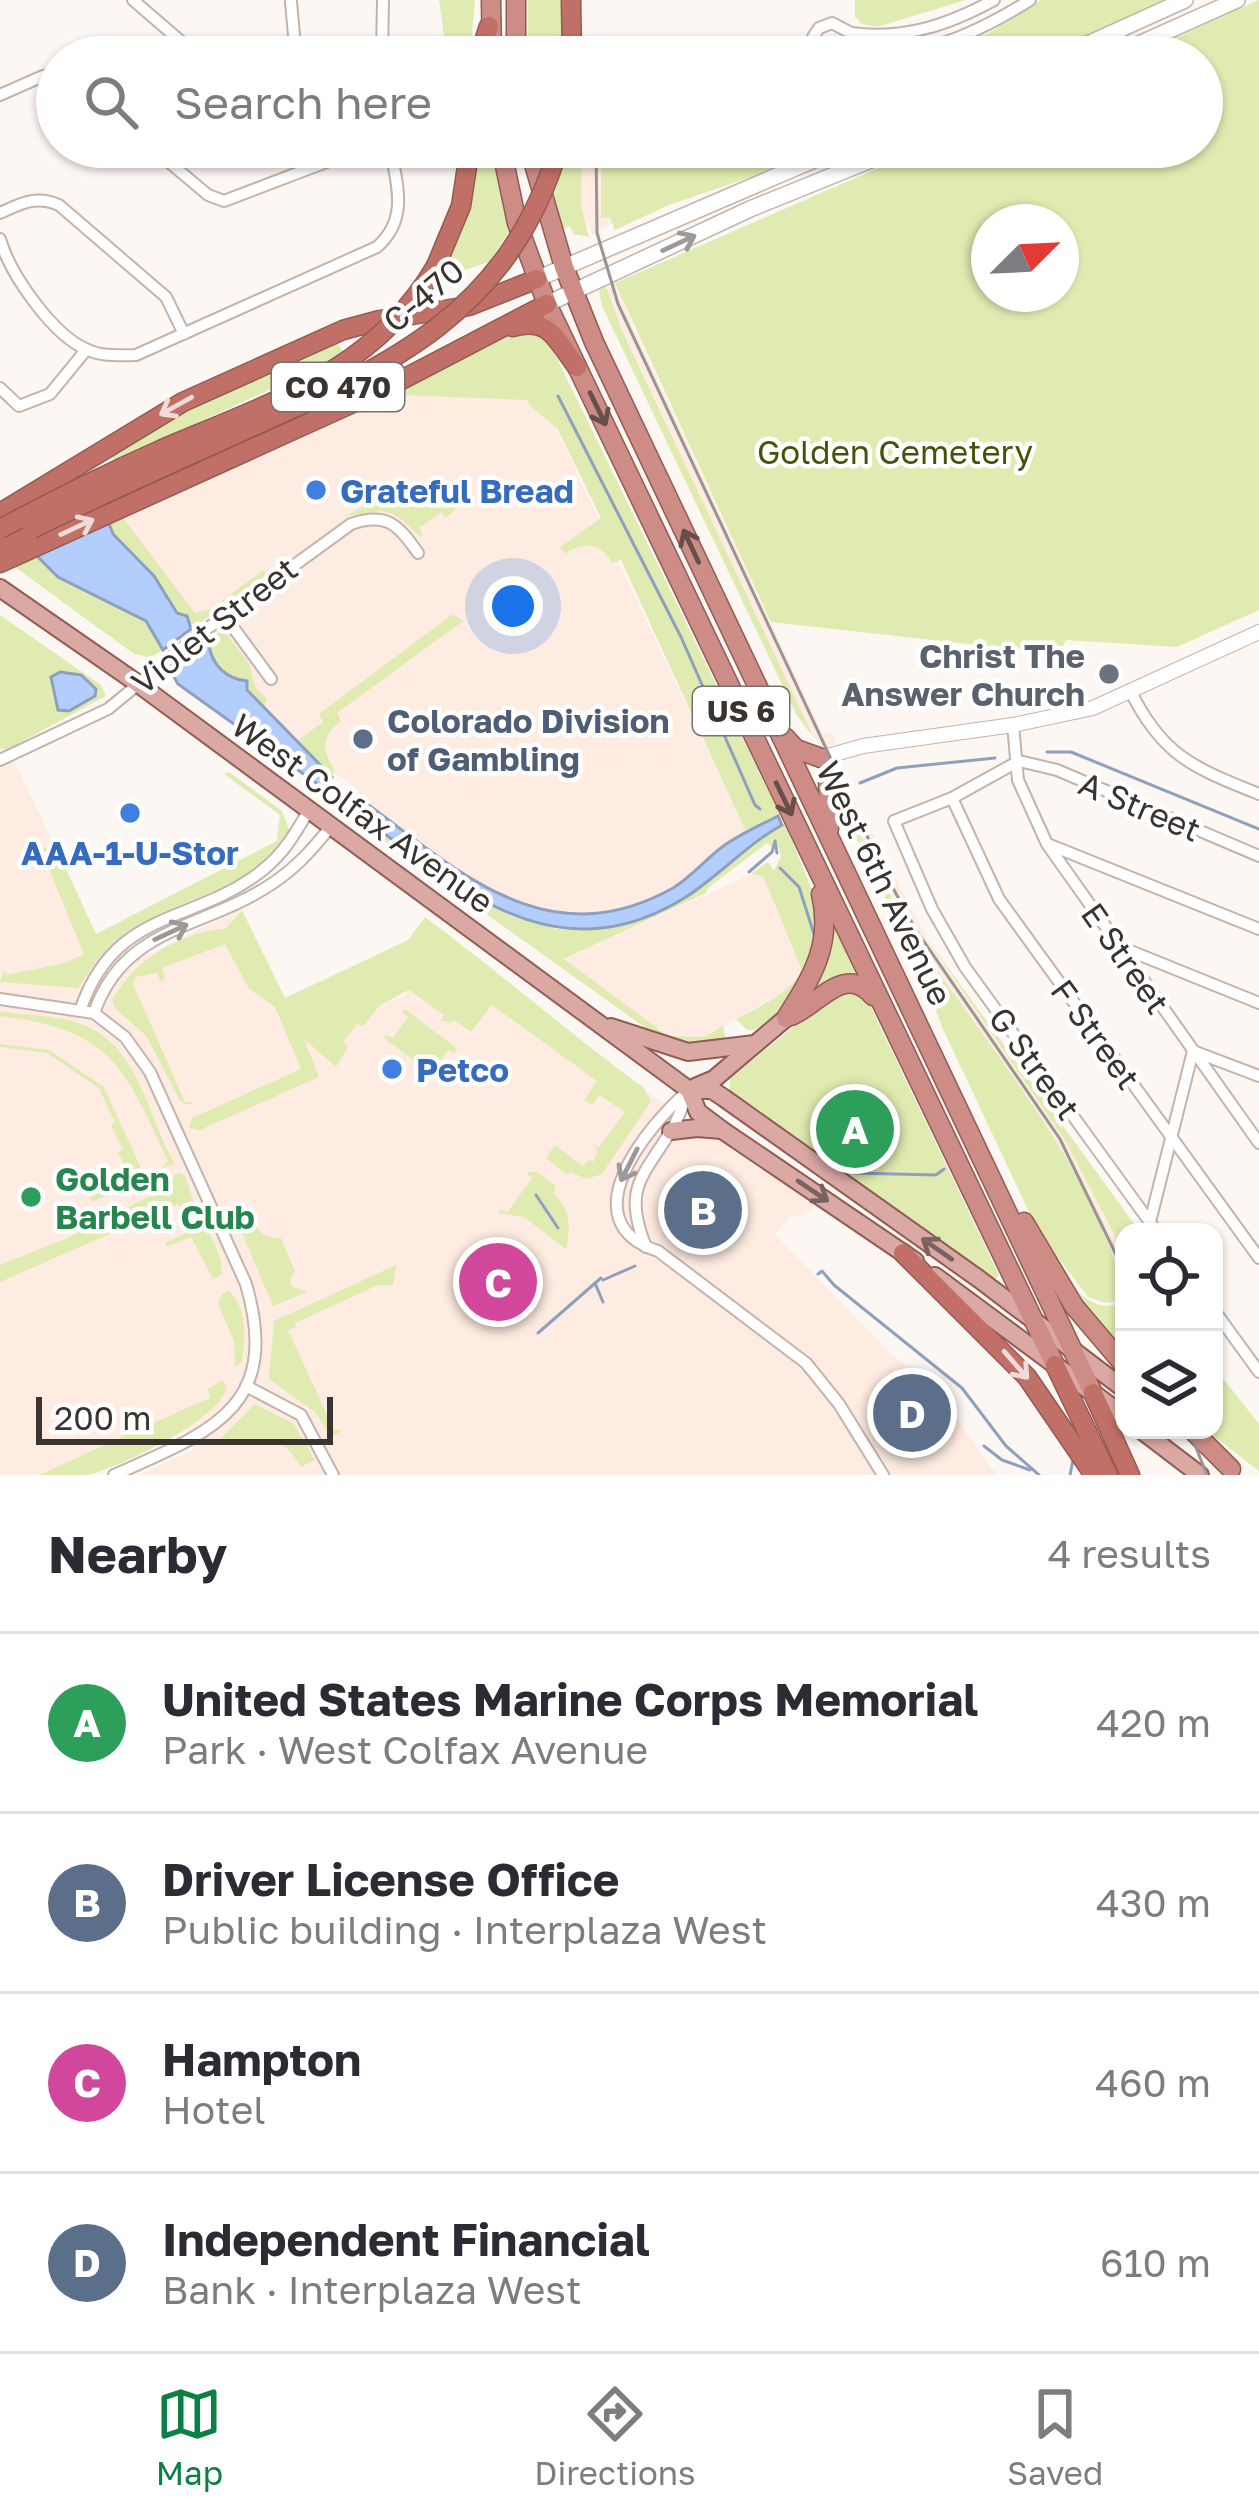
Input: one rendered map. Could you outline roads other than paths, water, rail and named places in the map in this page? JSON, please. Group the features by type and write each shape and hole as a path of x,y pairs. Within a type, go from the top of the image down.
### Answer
{"highway":[{"path":"490,36 491,0"},
{"path":"516,0 517,36"},
{"path":"572,0 572,36"},
{"path":"486,36 489,26"},
{"name":"C-470","path":"0,529 329,374 383,335 406,312 436,266 455,225 466,168"},
{"name":"US 6","path":"506,168 537,279"},
{"name":"US 6","path":"535,168 563,267"},
{"name":"C-470","path":"0,545 360,377 427,338 479,291 508,254 536,206 551,168"},
{"name":"West 6th Avenue","path":"563,267 1093,1393"},
{"path":"0,513 169,410 282,357 360,325 469,306 537,279"},
{"name":"West 6th Avenue","path":"537,279 1055,1366"},
{"path":"0,563 340,410 547,304"},
{"path":"442,357 536,322 578,367"},
{"path":"778,728 796,749 825,766 829,834"},
{"path":"786,1018 812,978 826,929 813,861"},
{"path":"786,1018 835,986 852,981 865,986 883,1006"},
{"path":"938,1063 1055,1277 1115,1355"},
{"path":"903,1252 1027,1377 1094,1475"},
{"name":"US 6","path":"1055,1366 1108,1475"},
{"name":"US 6","path":"1093,1393 1130,1475"},
{"path":"1201,1439 1235,1472"}],"main road":[{"path":"1105,36 1185,0"},
{"path":"1157,36 1237,0"},
{"path":"537,279 793,168"},
{"path":"547,304 828,168"},
{"path":"750,209 852,168"},
{"name":"West Colfax Avenue","path":"0,588 137,683 689,1090 698,1112 722,1130 903,1252 1115,1409"},
{"path":"689,1090 714,1079 786,1018"},
{"path":"595,1021 688,1052 755,1043"},
{"name":"West Colfax Avenue","path":"689,1090 712,1090 724,1098 1115,1382"},
{"path":"670,1131 722,1130"},
{"path":"1154,1439 1200,1475"},
{"path":"1191,1439 1235,1472"}],"street":[{"path":"133,0 175,36"},
{"path":"382,36 383,0"},
{"path":"814,36 823,26 838,24 850,33 908,35 994,0"},
{"path":"965,36 1030,0"},
{"path":"291,2 294,36"},
{"path":"0,95 36,79"},
{"path":"176,168 208,195 224,201 311,168"},
{"path":"0,239 4,264 47,317 86,350 136,355 377,247 394,229 400,204 394,168"},
{"path":"0,213 26,201 44,199 59,206 166,298 184,334"},
{"path":"0,388 20,406 50,394 86,350"},
{"name":"Violet Street","path":"0,760 108,709 334,533 362,520 381,518 395,523 418,553"},
{"path":"224,616 271,680"},
{"path":"825,766 890,743 1093,708 1259,632"},
{"path":"1130,690 1146,722 1177,757 1259,794"},
{"name":"E Street","path":"1013,725 1018,780 1047,844 1259,1143"},
{"path":"952,798 1019,761"},
{"name":"A Street","path":"1019,761 1057,770 1259,856"},
{"name":"G Street","path":"952,798 894,821 932,909 965,967 1150,1223"},
{"name":"F Street","path":"952,798 999,899 1259,1258"},
{"path":"80,1011 96,973 113,951 146,927 260,872 284,851 309,810"},
{"path":"94,1013 114,971 130,955 268,886 307,856 331,826"},
{"path":"1047,844 1259,929"},
{"path":"1115,945 1259,1003"},
{"path":"0,999 94,1013 125,1036 151,1072 246,1284 258,1330 255,1366 232,1408 192,1440 114,1475"},
{"path":"1154,1223 1192,1051 1259,1076"},
{"path":"646,1247 634,1208 638,1181 689,1090"},
{"path":"689,1090 664,1112 622,1173 619,1211 626,1233 633,1242 663,1254 806,1363 831,1392 883,1475"},
{"path":"1223,1322 1259,1372"},
{"path":"246,1386 302,1415 333,1475"}],"water":[{"path":"108,521 113,534 154,576 177,613 187,616 191,629 163,650 146,621 58,577 35,554"},
{"path":"203,644 209,645 222,670 247,681 247,690 332,777 323,788 178,684 175,666"},
{"path":"60,672 81,675 96,689 95,696 69,711 58,710 51,677"},
{"path":"355,795 429,850 503,896 542,909 583,914 626,908 673,888 736,838 778,816 782,825 686,897 637,920 591,929 547,925 506,912 465,890 347,806"}],"waterway":[{"path":"558,396 681,637 760,809"},
{"path":"1047,752 1071,752 1259,829"},
{"path":"860,783 897,768 995,758"},
{"path":"775,841 777,853"},
{"path":"749,872 772,852 775,842"},
{"path":"780,868 799,887 814,934"},
{"path":"854,1173 936,1175 944,1169"},
{"path":"536,1195 558,1228"},
{"path":"603,1280 635,1266"},
{"path":"818,1274 822,1271 962,1388 1006,1446 1039,1475"},
{"path":"538,1333 601,1278"},
{"path":"595,1283 603,1302"},
{"path":"984,1446 1002,1460 1030,1470"},
{"path":"1070,1475 1073,1460"}],"tram line":[{"path":"596,168 597,233 618,304 883,870 916,930 1060,1139 1115,1252"},
{"path":"1193,1439 1207,1475"}],"place":[{"name":"Grateful Bread","path":"316,490"},
{"name":"Christ The Answer Church","path":"1109,674"},
{"name":"Colorado Division of Gambling","path":"363,739"},
{"name":"AAA-1-U-Stor","path":"130,813"},
{"name":"Petco","path":"392,1069"},
{"name":"United States Marine Corps Memorial","path":"855,1129"},
{"name":"Golden Barbell Club","path":"31,1197"},
{"name":"Driver License Office","path":"703,1210"},
{"name":"Hampton","path":"498,1282"},
{"name":"Independent Financial","path":"912,1413"}],"park label":[{"name":"Golden Cemetery","path":"895,451"}]}
